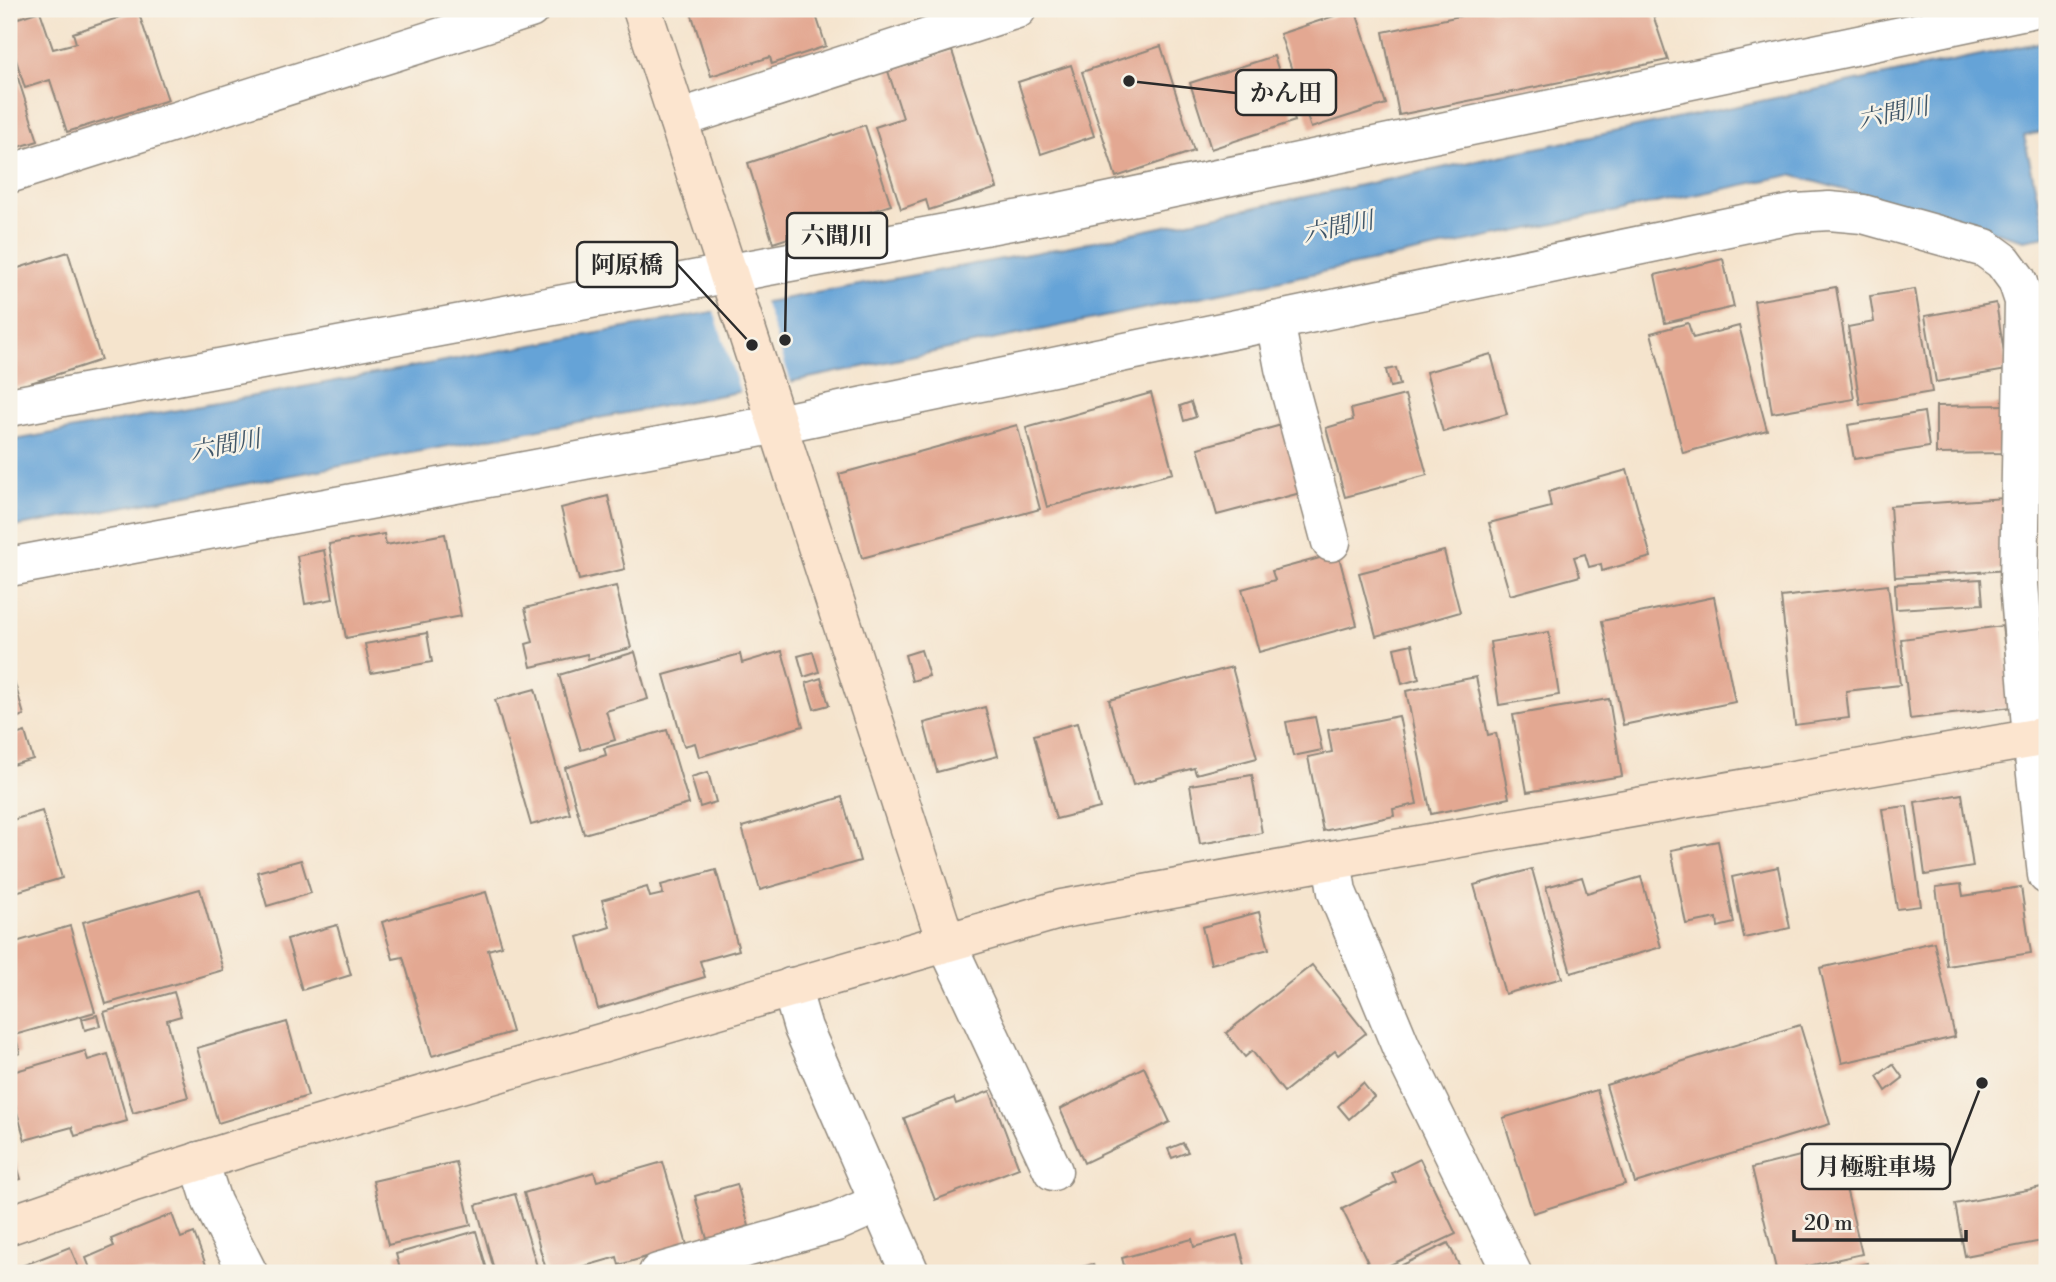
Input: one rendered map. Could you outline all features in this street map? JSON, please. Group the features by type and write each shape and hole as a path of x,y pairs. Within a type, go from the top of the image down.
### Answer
{"street":[{"path":"9,174 530,9"},
{"path":"642,9 946,942 1053,1171"},
{"path":"678,119 1017,9"},
{"path":"9,407 731,282 2031,9"},
{"path":"9,567 774,412 1275,321 1796,213 1829,211 1863,214 1985,248 2003,261 2017,280 2024,301 2036,315 2019,584 2040,737 2047,875"},
{"path":"1275,321 1284,368 1331,541"},
{"path":"9,1225 199,1161 1062,909 2040,737"},
{"path":"1332,860 1338,892 1401,1047 1512,1273"},
{"path":"791,987 803,1028 910,1273"},
{"path":"199,1161 212,1202 248,1273"},
{"path":"658,1273 836,1222 879,1202"}],"water":[{"path":"2047,41 2047,131 2024,136 2046,236 2024,240 1791,175 770,386 9,528 9,441 1061,248"}],"pier":[{"path":"763,298 792,385 741,395 713,308"}],"building":[{"path":"690,9 814,9 826,46 772,64 770,57 711,76"},
{"path":"1355,9 1386,104 1311,128 1280,34"},
{"path":"1458,9 1651,9 1668,60 1399,115 1383,32 1460,16"},
{"path":"40,11 53,49 76,43 73,33 138,11 168,100 67,132 50,80 25,88 9,38 9,21"},
{"path":"1161,46 1194,151 1116,177 1082,72"},
{"path":"952,51 997,188 929,210 926,200 901,209 875,127 903,118 888,71"},
{"path":"1274,56 1295,121 1211,149 1190,83"},
{"path":"1071,65 1094,136 1041,154 1018,82"},
{"path":"17,75 38,141 9,150 9,78"},
{"path":"865,125 891,205 773,243 748,163"},
{"path":"68,252 101,360 9,390 9,271"},
{"path":"1723,259 1734,307 1665,323 1655,275"},
{"path":"1836,287 1854,399 1772,413 1754,301"},
{"path":"1915,289 1932,392 1860,404 1848,327 1874,322 1870,296"},
{"path":"1996,303 2007,370 1936,382 1925,316"},
{"path":"1688,323 1693,338 1739,326 1767,430 1683,453 1651,333"},
{"path":"1491,354 1507,414 1443,432 1426,372"},
{"path":"1396,368 1400,385 1390,387 1386,370"},
{"path":"1151,393 1173,473 1047,507 1026,428"},
{"path":"1405,395 1427,475 1345,497 1326,428 1353,420 1351,409"},
{"path":"1191,402 1196,417 1184,421 1180,406"},
{"path":"2004,405 2004,453 1936,454 1936,406"},
{"path":"1924,412 1929,447 1854,459 1848,425"},
{"path":"1285,424 1304,492 1217,515 1198,448"},
{"path":"1017,425 1040,509 862,558 839,474"},
{"path":"1627,470 1651,557 1602,571 1601,564 1589,567 1585,554 1574,557 1580,576 1510,595 1489,523 1551,507 1548,492"},
{"path":"608,496 625,569 579,580 561,508"},
{"path":"2004,498 2009,570 1895,577 1890,506"},
{"path":"384,534 386,545 445,534 461,616 346,638 329,544"},
{"path":"324,550 333,599 305,604 297,556"},
{"path":"1444,551 1460,612 1376,636 1359,573"},
{"path":"1338,553 1357,625 1259,652 1242,589 1275,580 1272,571"},
{"path":"1981,579 1983,604 1896,609 1895,584"},
{"path":"1888,585 1900,685 1846,691 1849,718 1795,725 1781,597"},
{"path":"616,586 631,648 588,659 587,654 531,667 526,644 533,642 525,608"},
{"path":"1714,597 1735,702 1623,725 1602,621"},
{"path":"2002,626 2012,707 1910,719 1901,639"},
{"path":"1549,632 1559,695 1499,705 1490,642"},
{"path":"427,633 432,662 371,673 365,644"},
{"path":"1412,644 1419,679 1402,684 1394,648"},
{"path":"921,650 929,676 912,681 905,655"},
{"path":"782,651 803,726 699,757 695,743 684,746 664,675 740,654 742,663"},
{"path":"635,652 648,699 606,711 615,740 581,750 559,675"},
{"path":"813,652 819,672 804,677 798,656"},
{"path":"9,663 24,715 9,720"},
{"path":"1232,667 1257,758 1196,774 1194,768 1133,785 1109,700"},
{"path":"1476,677 1488,735 1496,733 1509,798 1431,814 1406,691"},
{"path":"821,678 829,705 814,709 806,683"},
{"path":"535,689 570,814 531,825 495,700"},
{"path":"1609,699 1622,776 1527,792 1513,715"},
{"path":"985,707 998,756 937,772 924,723"},
{"path":"1399,716 1417,804 1393,809 1394,816 1323,831 1308,757 1332,752 1328,730"},
{"path":"1315,717 1322,750 1293,756 1286,722"},
{"path":"1077,723 1100,808 1056,819 1034,735"},
{"path":"667,730 689,804 584,834 565,768 606,755 604,748"},
{"path":"25,732 33,759 9,766 9,737"},
{"path":"708,772 716,802 700,807 691,777"},
{"path":"1252,775 1262,833 1200,844 1190,785"},
{"path":"1962,794 1973,867 1925,875 1915,802"},
{"path":"842,797 860,861 760,890 742,827"},
{"path":"1907,806 1921,906 1897,909 1882,809"},
{"path":"42,811 62,878 9,894 9,821"},
{"path":"1718,841 1734,923 1718,927 1717,918 1686,924 1671,850"},
{"path":"301,860 311,893 267,906 257,872"},
{"path":"1778,867 1790,928 1744,938 1732,877"},
{"path":"1532,869 1562,978 1505,994 1474,885"},
{"path":"716,870 739,950 700,961 705,977 598,1009 578,937 610,927 602,900 647,887 650,897 663,894 661,885"},
{"path":"1582,877 1587,893 1641,877 1661,947 1571,973 1546,887"},
{"path":"1961,884 1963,896 2021,887 2031,953 1947,966 1936,887"},
{"path":"200,889 223,970 106,1004 83,922"},
{"path":"486,892 502,946 488,950 512,1032 432,1056 403,957 393,959 382,922"},
{"path":"1259,912 1269,949 1211,964 1202,927"},
{"path":"337,925 351,975 302,990 287,939"},
{"path":"70,926 95,1012 11,1036 9,944"},
{"path":"1934,942 1955,1037 1842,1063 1820,968"},
{"path":"1312,965 1366,1033 1338,1055 1335,1051 1284,1092 1252,1051 1245,1057 1226,1033"},
{"path":"174,992 181,1016 167,1020 188,1097 133,1113 104,1012"},
{"path":"97,1015 100,1026 85,1030 82,1019"},
{"path":"287,1022 308,1096 218,1123 197,1048"},
{"path":"1800,1025 1830,1124 1635,1183 1606,1085"},
{"path":"16,1038 20,1053 9,1057 9,1041"},
{"path":"85,1051 88,1060 108,1054 127,1121 75,1136 72,1127 25,1140 9,1084 9,1073"},
{"path":"1893,1064 1903,1078 1886,1091 1877,1076"},
{"path":"1144,1067 1170,1122 1084,1163 1060,1109"},
{"path":"1363,1083 1374,1097 1349,1119 1338,1106"},
{"path":"1597,1090 1625,1184 1533,1213 1503,1118"},
{"path":"990,1091 1019,1168 935,1200 904,1118 954,1098 956,1104"},
{"path":"9,1139 21,1179 9,1182"},
{"path":"1183,1143 1188,1152 1172,1158 1168,1149"},
{"path":"1836,1147 1862,1254 1777,1273 1752,1168"},
{"path":"1420,1159 1456,1234 1373,1273 1342,1209 1396,1182 1392,1173"},
{"path":"456,1162 471,1225 388,1245 373,1181"},
{"path":"663,1162 687,1245 619,1265 617,1257 561,1273 547,1273 524,1193 594,1172 597,1181"},
{"path":"737,1184 749,1226 707,1239 695,1196"},
{"path":"2042,1187 2047,1213 2047,1240 1965,1256 1955,1204"},
{"path":"515,1194 539,1273 495,1273 476,1205"},
{"path":"172,1214 181,1238 194,1233 209,1273 92,1273 86,1258 114,1246 111,1239"},
{"path":"476,1231 488,1273 401,1273 396,1254"},
{"path":"1237,1235 1247,1273 1126,1273 1122,1258 1192,1239 1194,1247"},
{"path":"1448,1243 1463,1273 1399,1273 1396,1268"},
{"path":"70,1247 81,1273 9,1273 9,1271"},
{"path":"1867,1263 1869,1273 1828,1272"},
{"path":"1093,1264 1096,1273 1063,1272"}],"place":[{"name":"かん田","path":"1129,81"},
{"name":"六間川","path":"785,340"},
{"name":"阿原橋","path":"752,345"},
{"name":"月極駐車場","path":"1982,1083"}]}
